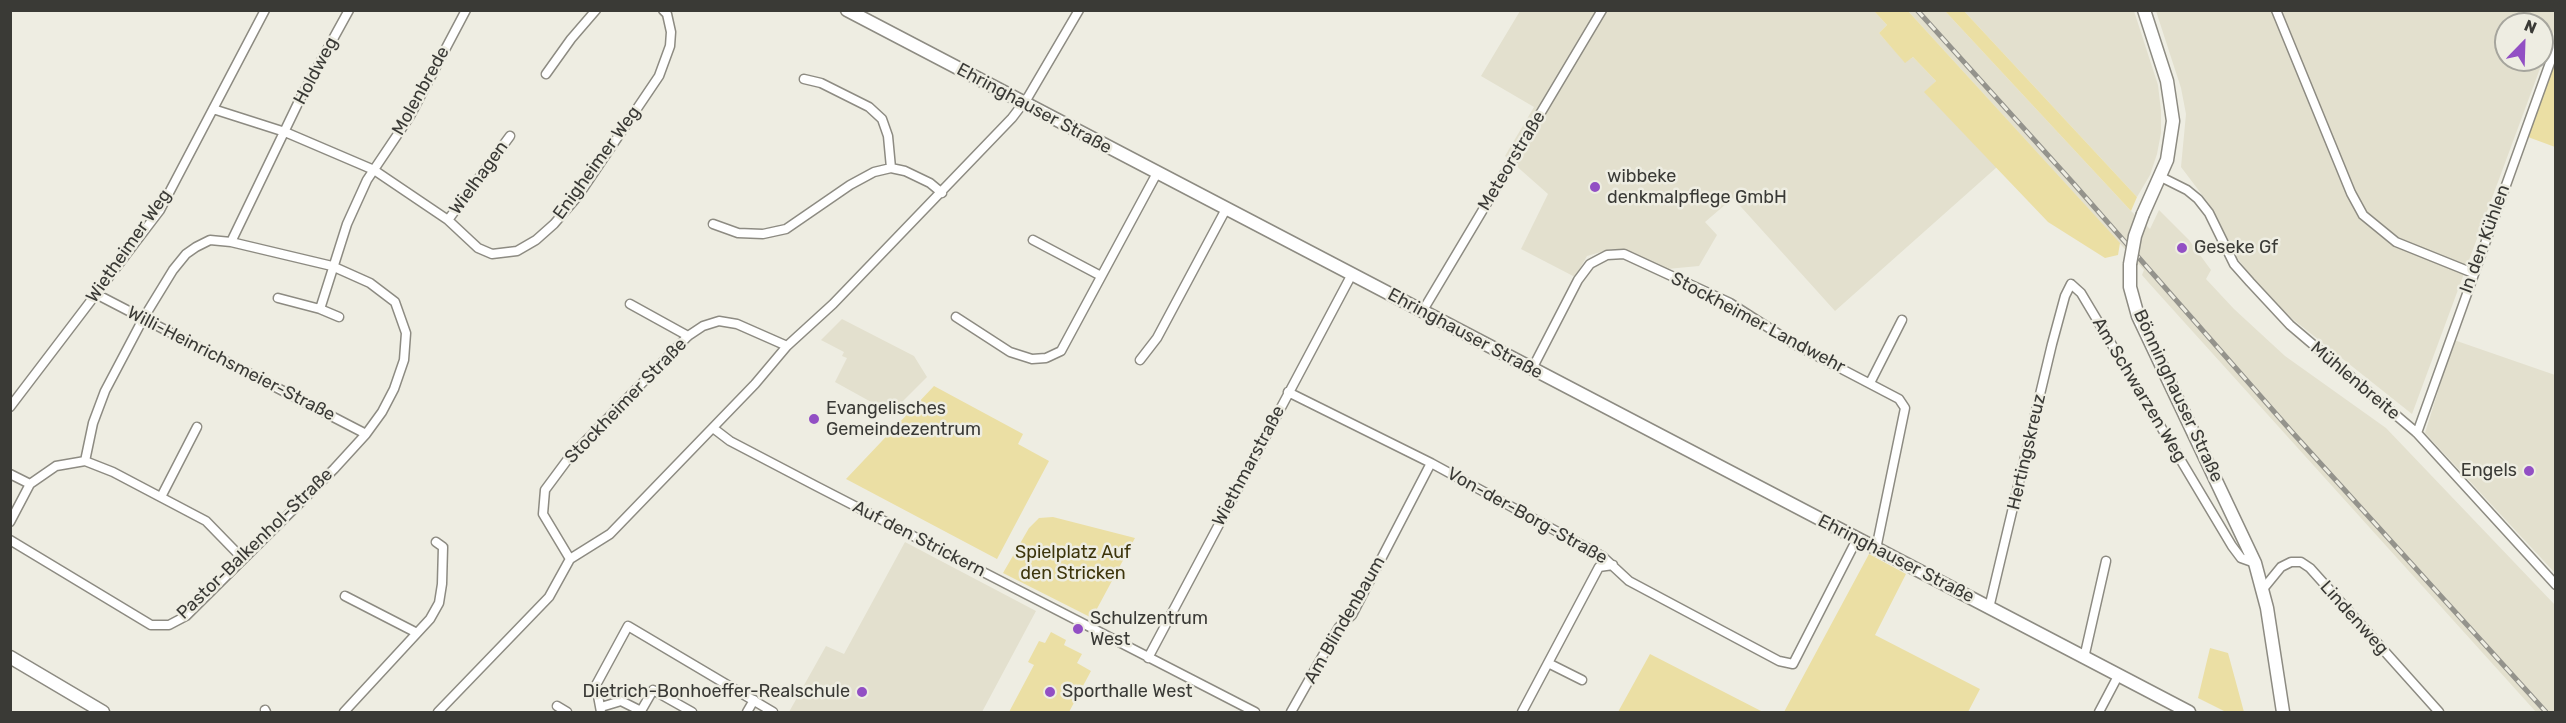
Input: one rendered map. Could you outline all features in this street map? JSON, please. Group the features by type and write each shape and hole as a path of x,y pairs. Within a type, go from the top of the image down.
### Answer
{"street":[{"name":"Wietheimer Weg","path":"10,407 160,210 265,10"},
{"name":"Holdweg","path":"231,242 317,65 349,10"},
{"name":"Molenbrede","path":"320,309 332,266 359,195 414,108 466,10"},
{"path":"546,74 571,39 596,10"},
{"name":"Enigheimer Weg","path":"213,109 285,132 374,171 447,220 478,248 492,254 517,251 536,240 554,224 599,167 658,76 670,46 671,32 667,14 663,10"},
{"name":"Ehringhauser Straße","path":"847,10 2189,712"},
{"path":"438,712 549,597 570,559 610,534 755,384 786,346 833,304 942,193 1023,103 1079,10"},
{"name":"Meteorstraße","path":"1422,312 1602,10"},
{"name":"Bönninghauser Straße","path":"2144,10 2172,100 2171,140 2161,177 2135,236 2130,264 2130,287 2138,316 2255,563 2263,589 2283,712"},
{"path":"2276,10 2351,193 2363,215 2396,242 2473,273"},
{"name":"In den Kühlen","path":"2417,433 2556,46"},
{"path":"804,79 821,83 868,107 882,119 888,136 891,168"},
{"name":"Wielhagen","path":"447,220 510,136"},
{"path":"713,224 738,233 763,234 786,229 850,185 874,172 891,168 922,179 942,193"},
{"path":"956,317 1010,352 1032,359 1047,358 1061,351 1157,173"},
{"name":"Mühlenbreite","path":"2161,177 2187,190 2198,199 2209,213 2234,264 2290,325 2417,433 2556,585"},
{"path":"1140,360 1157,338 1226,209"},
{"name":"Pastor-Balkenhol-Straße","path":"10,540 144,621 158,626 169,625 186,616 366,434 394,389 404,360 406,333 395,302 383,291 332,266 231,242 210,240 186,254 143,318 105,391 93,423 85,461"},
{"path":"1033,240 1101,276"},
{"name":"Stockheimer Landwehr","path":"1532,369 1578,280 1590,264 1607,255 1624,254 1730,303 1794,344 1899,399 1905,408 1876,549"},
{"name":"Wiethmarstraße","path":"1148,658 1352,274"},
{"name":"Am Schwarzen Weg","path":"2065,296 2071,284 2081,293 2232,546 2241,558 2255,563"},
{"name":"Willi-Heinrichsmeier-Straße","path":"96,294 366,434"},
{"name":"Hertingskreuz","path":"1989,608 2065,296"},
{"path":"278,298 320,309 339,317"},
{"path":"630,304 688,336"},
{"path":"1870,383 1902,320"},
{"name":"Stockheimer Straße","path":"570,559 543,514 545,490 568,459 688,336 703,326 719,321 737,324 786,346"},
{"name":"Von-der-Borg-Straße","path":"1288,392 1431,463 1602,556 1629,581 1779,661 1793,664 1857,539"},
{"path":"161,497 197,427"},
{"name":"Auf den Strickern","path":"712,428 730,441 816,486 1255,712"},
{"path":"10,522 30,484 56,466 85,461 113,472 206,521 242,558"},
{"name":"Am Blindenbaum","path":"1291,712 1339,627 1352,615 1431,463"},
{"path":"10,474 30,484"},
{"path":"344,712 430,619 439,603 443,547 436,542"},
{"path":"2084,658 2106,561"},
{"name":"Lindenweg","path":"2263,589 2281,567 2291,561 2301,562 2310,568 2439,712"},
{"path":"1522,712 1599,567 1613,565"},
{"path":"345,596 417,633"},
{"path":"692,712 653,690 641,711 621,701 601,710 596,685 628,627 773,712"},
{"path":"10,657 103,712"},
{"path":"1548,663 1582,680"},
{"path":"2099,712 2118,676"},
{"path":"747,712 754,700"},
{"path":"557,706 567,712"}],"shaded area":[{"path":"1520,11 1874,11 1887,25 1879,33 1905,62 1913,57 1936,81 1925,92 1997,167 1835,311 1733,198 1705,222 1717,235 1699,266 1667,269 1629,251 1611,249 1587,256 1575,277 1521,249 1548,194 1505,156 1534,107 1481,76"},
{"path":"1908,11 1945,11 2131,211 2150,229 2159,210 2189,240 2211,270 2206,279 2234,309 2285,356 2386,428 2555,605 2555,712 2536,712 2148,282 2142,275 2144,270"},
{"path":"1964,11 2134,11 2158,85 2161,111 2161,133 2157,154 2150,175 2137,197"},
{"path":"2156,11 2555,11 2554,31 2554,12 2494,12 2494,72 2539,72 2412,414 2290,317 2251,276 2232,251 2209,204 2181,167 2186,114 2181,88"},
{"path":"842,319 914,356 927,377 891,413 835,382 847,358 842,356 844,352 821,340"},
{"path":"2454,340 2555,375 2555,573 2425,433"},
{"path":"905,542 1036,611 982,712 789,712 826,646 844,654"}],"green space":[{"path":"1874,11 1908,11 2120,243 2118,255 2105,258 2048,222 1924,92 1936,81 1913,57 1905,63 1879,33 1887,25"},
{"path":"1945,11 1964,11 2137,197 2131,211"},
{"path":"2555,62 2555,147 2528,137 2551,72 2554,72"},
{"path":"934,386 1023,434 1018,444 1049,461 997,559 846,479"},
{"name":"Spielplatz Auf den Stricken","path":"1053,517 1135,538 1092,618 1003,573 1029,528 1039,518"},
{"path":"1869,554 1906,574 1875,635 1980,689 1968,712 1784,712"},
{"name":"Sporthalle West","path":"1051,632 1066,640 1064,645 1082,654 1077,663 1091,671 1069,712 1009,712 1034,665 1028,662 1039,641 1045,643"},
{"path":"2210,648 2228,653 2244,712 2226,712 2198,698"},
{"path":"1650,654 1763,712 1618,712"}],"railway":[{"path":"1917,10 2292,432 2546,712"}],"place":[{"name":"wibbeke denkmalpflege GmbH","path":"1595,187"},
{"name":"Geseke Gf","path":"2182,248"},
{"name":"Evangelisches Gemeindezentrum","path":"814,419"},
{"name":"Engels","path":"2529,471"},
{"name":"Schulzentrum West","path":"1078,629"},
{"name":"Dietrich-Bonhoeffer-Realschule","path":"862,692"},
{"name":"Sporthalle West","path":"1050,692"}]}
